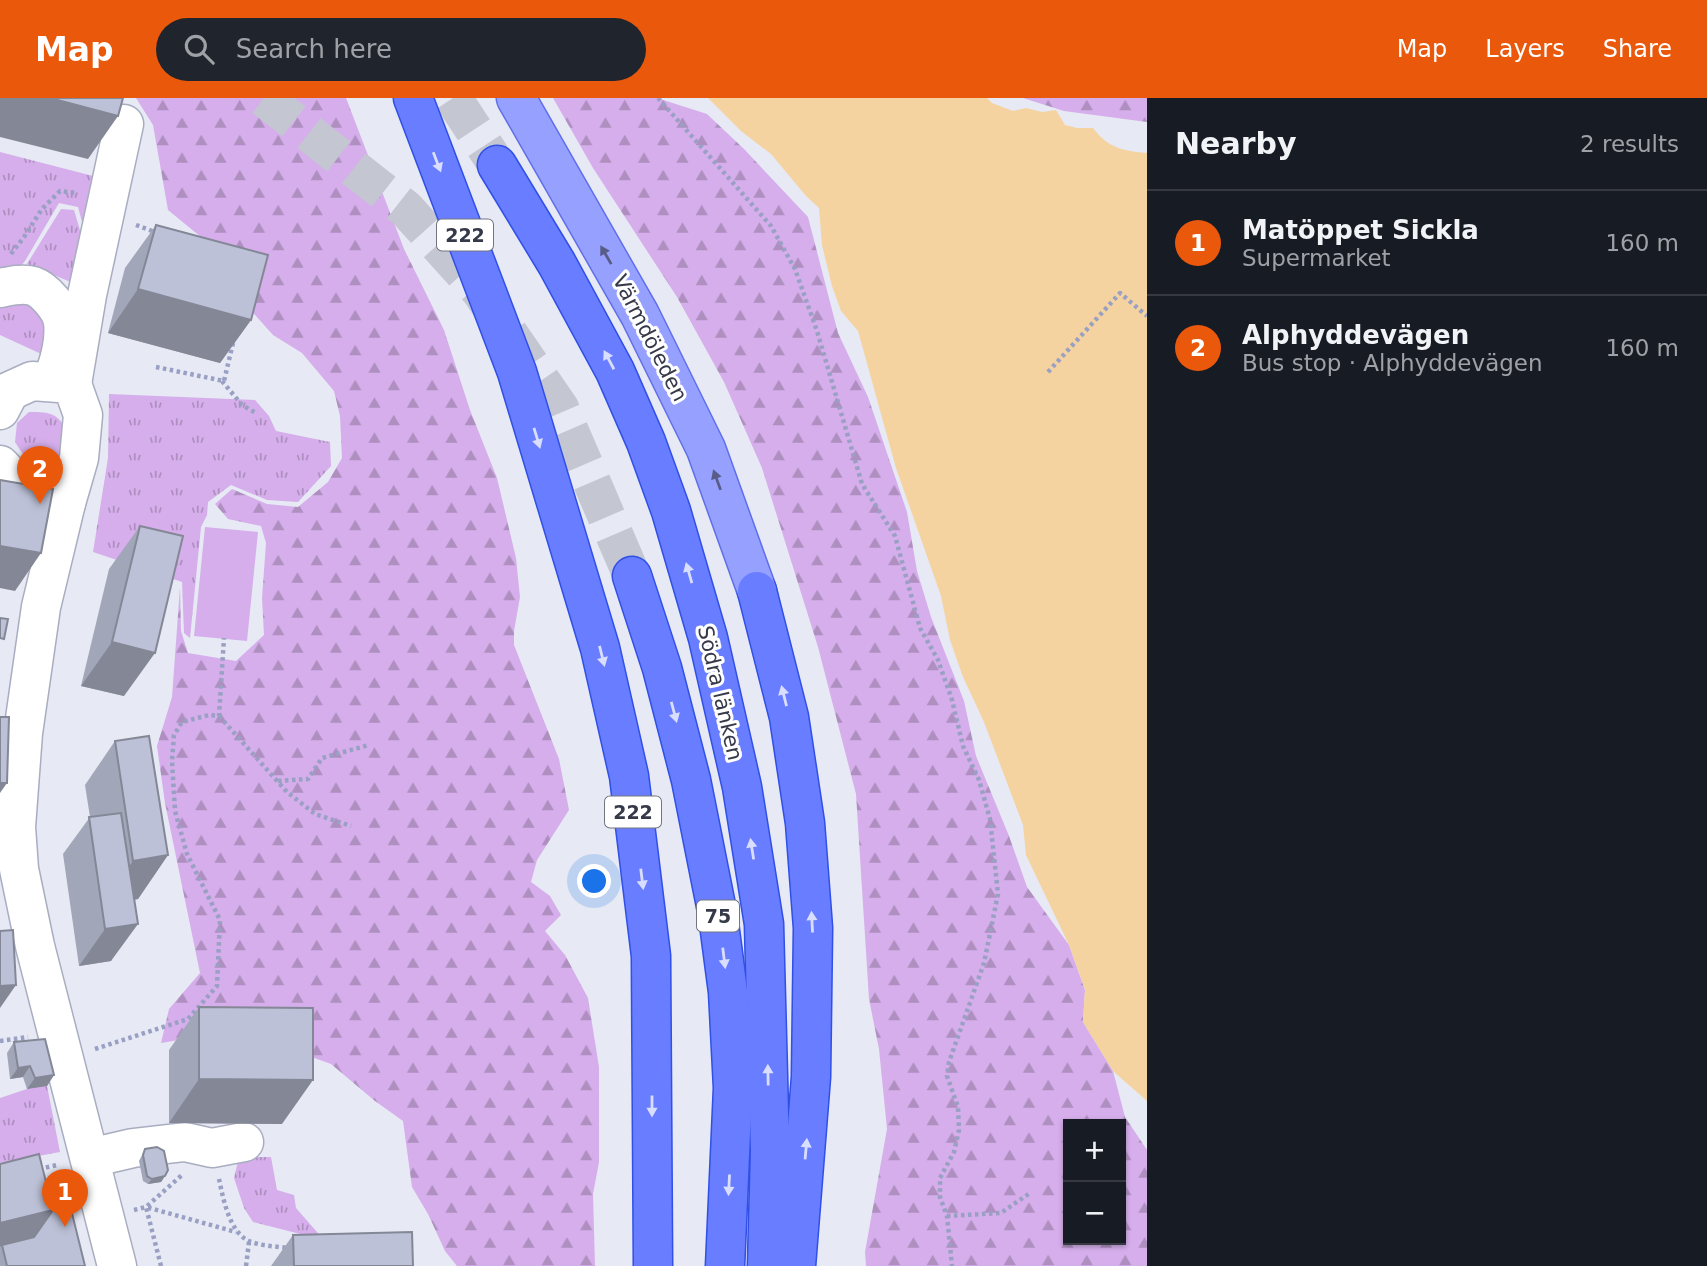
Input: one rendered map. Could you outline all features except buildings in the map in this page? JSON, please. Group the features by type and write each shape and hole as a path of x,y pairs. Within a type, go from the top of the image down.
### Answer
{"highway":[{"name":"222","path":"413,98 517,372 600,648 629,776 651,956 653,1266"},
{"name":"Södra länken","path":"497,165 557,264 620,383 646,442 671,511 708,638 742,787 764,924 770,1151 767,1266"},
{"name":"75","path":"632,576 663,668 691,779 718,916 728,992 733,1088 725,1266"},
{"path":"757,591 789,717 805,822 813,928 811,1077 796,1266"}],"main road":[{"name":"Värmdöleden","path":"516,98 640,315 706,449 757,591"}],"street":[{"path":"117,1266 35,946 19,869 16,827 23,733 41,607 79,458 83,415 72,384 87,295 124,124"},
{"path":"2,275 12,285 33,286 52,299 63,318 64,336 56,370 72,384"},
{"path":"0,410 10,391 32,381 72,384"},
{"path":"0,465 14,480 66,503"},
{"path":"90,1158 133,1148 185,1142 228,1145"}],"path":[{"path":"658,98 771,226 794,269 817,331 862,484 895,536 920,628 937,660 952,700 963,746 979,779 990,819 998,894 984,963 949,1062 947,1076 958,1107 959,1130 954,1152 940,1178 940,1197 947,1216 952,1266"},
{"path":"2,275 42,209 60,191 108,197"},
{"path":"152,231 152,246"},
{"path":"1048,372 1120,293 1147,316"},
{"path":"156,367 224,381 235,331"},
{"path":"221,380 242,405 256,413"},
{"path":"219,716 224,638"},
{"path":"91,1050 188,1019 217,986 220,920 187,854 176,811 172,761 174,735 182,722 209,715 219,716 287,792 315,814 351,826"},
{"path":"277,781 307,779 322,758 369,745"},
{"path":"0,1041 39,1035"},
{"path":"104,1217 146,1207 228,1145"},
{"path":"228,1145 224,1200 237,1232"},
{"path":"38,1169 90,1158"},
{"path":"947,1216 1000,1213 1030,1194"},
{"path":"146,1207 237,1232 249,1242 289,1248"},
{"path":"146,1207 161,1266"},
{"path":"246,1266 249,1242"}],"green space":[{"path":"136,98 346,98 404,249 444,330 470,410 497,478 516,558 520,597 514,645 559,759 569,810 537,860 531,882 550,896 561,915 545,931 565,955 588,998 599,1067 599,1162 593,1194 595,1266 457,1266 445,1251 412,1187 403,1121 331,1064 237,1030 161,1043 169,1009 200,973 165,803 157,746 172,697 180,587 181,631 188,653 236,661 264,635 262,598 266,543 261,526 228,519 215,504 232,489 267,504 298,507 328,482 342,458 340,416 334,391 302,353 273,335 241,299 240,269 168,210 153,125"},
{"path":"553,98 657,98 707,114 808,217 838,333 868,397 907,512 917,571 931,617 964,701 976,756 1027,887 1069,945 1085,990 1083,1022 1113,1071 1125,1117 1147,1150 1147,1266 866,1266 865,1252 887,1129 879,1049 869,999 856,794 818,647 762,468 724,382 677,297 593,168"},
{"path":"1023,98 1147,98 1147,122 1064,111"},
{"path":"0,152 97,177 86,237 78,207 59,203 25,261 12,276 0,280"},
{"path":"61,209 74,210 85,247 78,285 27,264"},
{"path":"0,296 46,307 50,358 0,335"},
{"path":"109,394 255,400 269,416 276,431 330,442 331,466 298,502 267,500 231,485 208,502 207,515 201,527 190,638 184,633 182,582 93,552 108,458"},
{"path":"29,412 52,415 69,431 60,473 26,459 15,442 17,423"},
{"path":"205,527 258,532 247,641 194,636"},
{"path":"47,1086 60,1152 0,1163 0,1098"},
{"path":"239,1157 271,1157 277,1190 294,1195 296,1208 324,1240 253,1222 244,1208 234,1178"}],"shaded area":[{"path":"708,98 987,98 992,103 1013,111 1026,108 1042,112 1056,110 1065,125 1093,128 1104,140 1117,147 1147,153 1147,1101 1113,1071 1083,1022 1085,989 1069,945 1026,855 1023,825 950,640 941,596 896,468 858,331 841,311 832,286 822,245 819,208 771,154 741,131"}],"tunnel":[{"path":"264,98 406,209 480,291 560,408 632,576"},
{"path":"453,98 497,165"}],"place":[{"name":"Alphyddevägen","path":"40,504"},
{"name":"Matöppet Sickla","path":"65,1227"}]}
